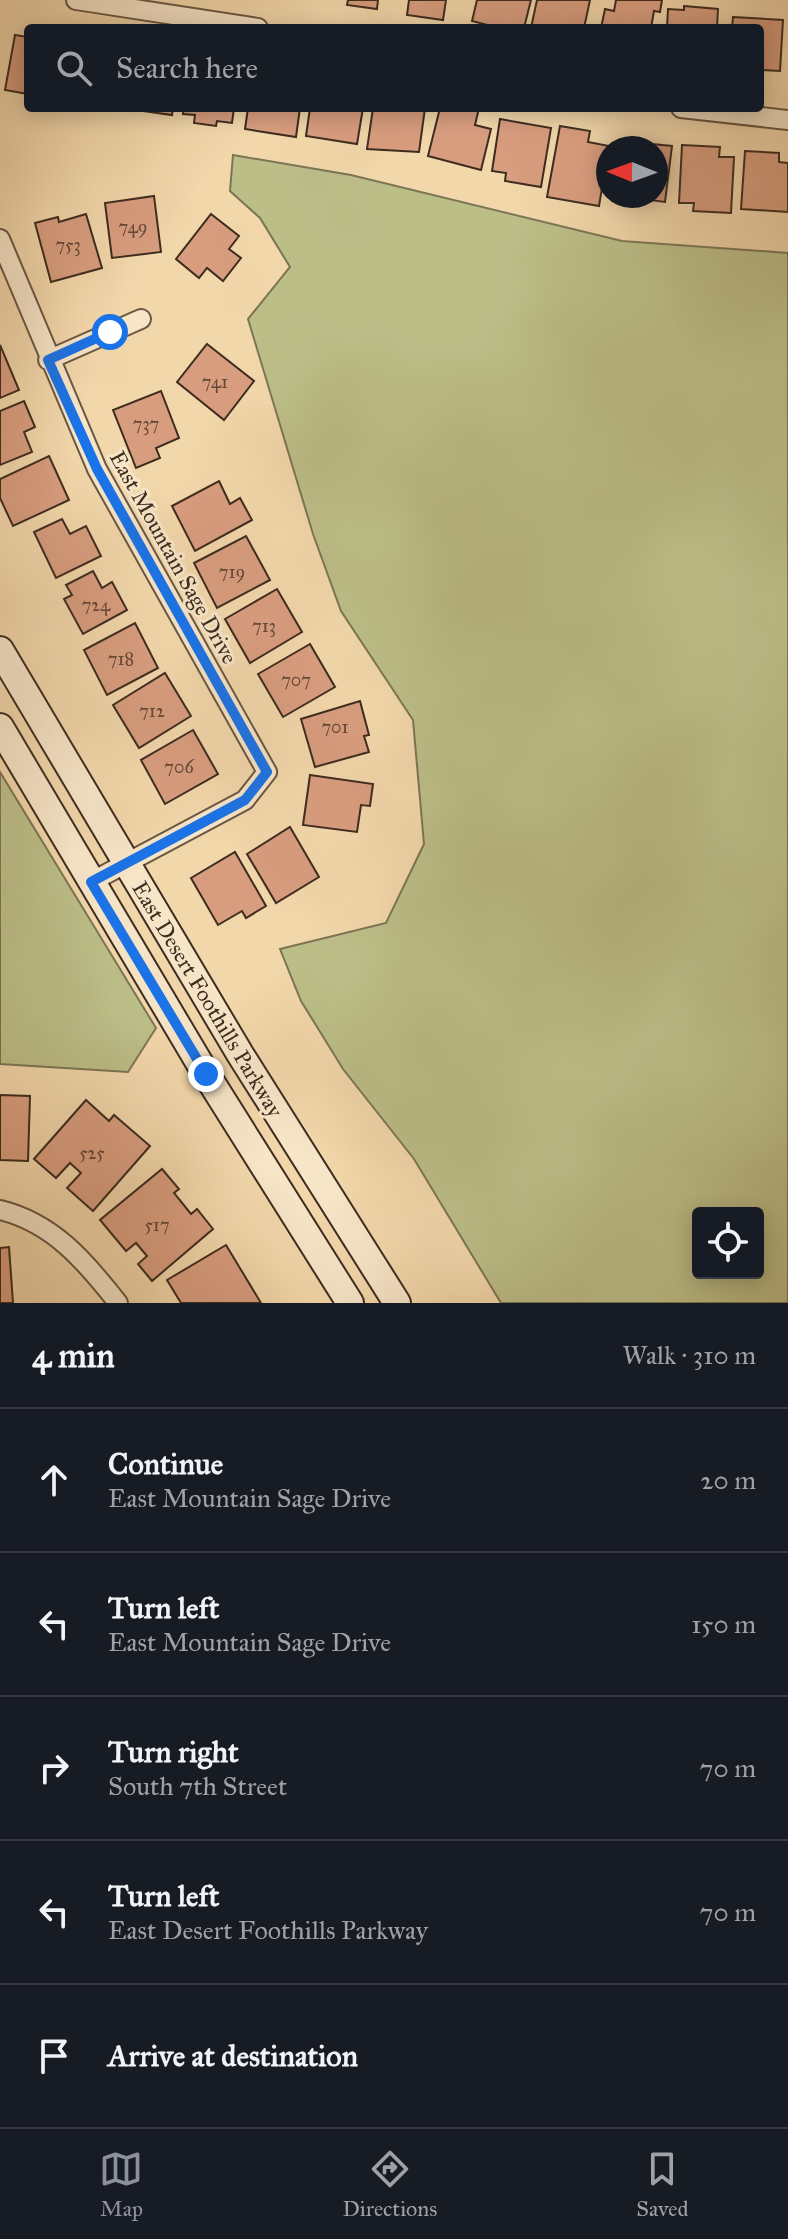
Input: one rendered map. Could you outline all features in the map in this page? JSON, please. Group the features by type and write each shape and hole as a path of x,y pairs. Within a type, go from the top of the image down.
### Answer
{"street":[{"path":"76,0 232,24"},
{"path":"717,112 788,120"},
{"name":"East Mountain Sage Drive","path":"0,239 48,360 97,469 267,772 245,800 127,864"},
{"path":"48,360 141,319"},
{"name":"East Desert Foothills Parkway","path":"0,650 248,1067 397,1303"},
{"name":"East Desert Foothills Parkway","path":"0,727 91,882 350,1303"},
{"path":"91,882 127,864"},
{"path":"0,1210 24,1216 48,1229 92,1270 118,1303"}],"green space":[{"path":"233,155 351,175 622,241 788,253 788,1303 501,1303 414,1159 343,1069 301,1001 280,949 386,923 424,844 413,720 341,611 313,534 248,319 290,267 260,218 230,191"},
{"path":"0,772 156,1028 128,1072 0,1064"}],"building":[{"path":"348,0 378,0 377,9 347,5"},
{"path":"409,0 446,0 443,20 407,15"},
{"path":"477,0 531,0 525,24 472,21"},
{"path":"537,0 590,0 585,24 532,24"},
{"path":"616,0 662,0 660,12 654,11 652,24 602,24 605,9 614,11"},
{"path":"684,6 718,9 717,24 667,24 668,9 684,10"},
{"path":"733,17 783,20 780,71 764,70 764,24 732,24"},
{"path":"15,35 24,36 24,93 5,90"},
{"path":"233,112 232,123 217,121 216,126 194,123 195,115 183,114"},
{"path":"247,112 299,112 296,137 245,129"},
{"path":"309,112 362,112 357,144 306,136"},
{"path":"372,112 424,112 419,152 367,149"},
{"path":"439,112 478,112 475,125 491,129 481,170 428,156"},
{"path":"500,119 551,128 541,187 505,181 506,173 492,171"},
{"path":"560,126 590,131 588,142 596,144 596,205 547,197"},
{"path":"682,145 720,147 719,157 734,157 731,213 693,211 694,203 679,203"},
{"path":"668,146 672,146 668,178"},
{"path":"745,151 779,153 779,162 788,163 788,212 741,209"},
{"path":"154,196 161,252 112,258 105,203"},
{"path":"86,214 102,268 51,282 35,223 58,217 59,222"},
{"path":"211,214 239,236 229,249 241,258 223,281 207,268 199,278 176,259"},
{"path":"207,344 254,381 224,420 177,382"},
{"path":"0,345 19,390 0,398"},
{"path":"161,391 179,438 156,448 160,458 136,468 113,410"},
{"path":"24,401 35,427 24,432 32,452 0,465 0,411"},
{"path":"49,456 69,500 13,526 0,498 0,479"},
{"path":"219,481 230,504 240,498 252,520 195,551 172,506"},
{"path":"62,519 70,534 86,526 101,556 56,578 34,532"},
{"path":"246,536 270,580 217,608 194,563"},
{"path":"93,571 102,588 112,582 127,610 83,634 64,599 72,595 66,585"},
{"path":"277,589 302,632 250,663 225,619"},
{"path":"135,623 158,668 107,695 84,650"},
{"path":"310,644 335,687 283,717 258,674"},
{"path":"165,673 191,716 139,748 113,705"},
{"path":"360,701 369,735 364,736 369,752 315,767 301,719"},
{"path":"193,730 218,774 165,804 141,760"},
{"path":"310,775 373,784 370,806 361,805 357,832 303,825"},
{"path":"290,827 319,877 276,903 247,854"},
{"path":"235,852 266,906 246,918 242,911 218,925 191,878"},
{"path":"0,1095 30,1096 28,1161 0,1160"},
{"path":"86,1100 109,1121 114,1115 150,1146 93,1211 67,1188 81,1173 70,1163 56,1178 34,1159"},
{"path":"162,1169 179,1189 174,1193 191,1214 197,1209 213,1229 152,1281 138,1264 147,1256 136,1243 126,1251 100,1220"},
{"path":"226,1245 261,1303 181,1303 167,1280"},
{"path":"9,1247 13,1303 0,1303 0,1248"}],"route":[{"path":"110,332 48,360 97,469 267,772 245,800 91,882 206,1074"}]}
